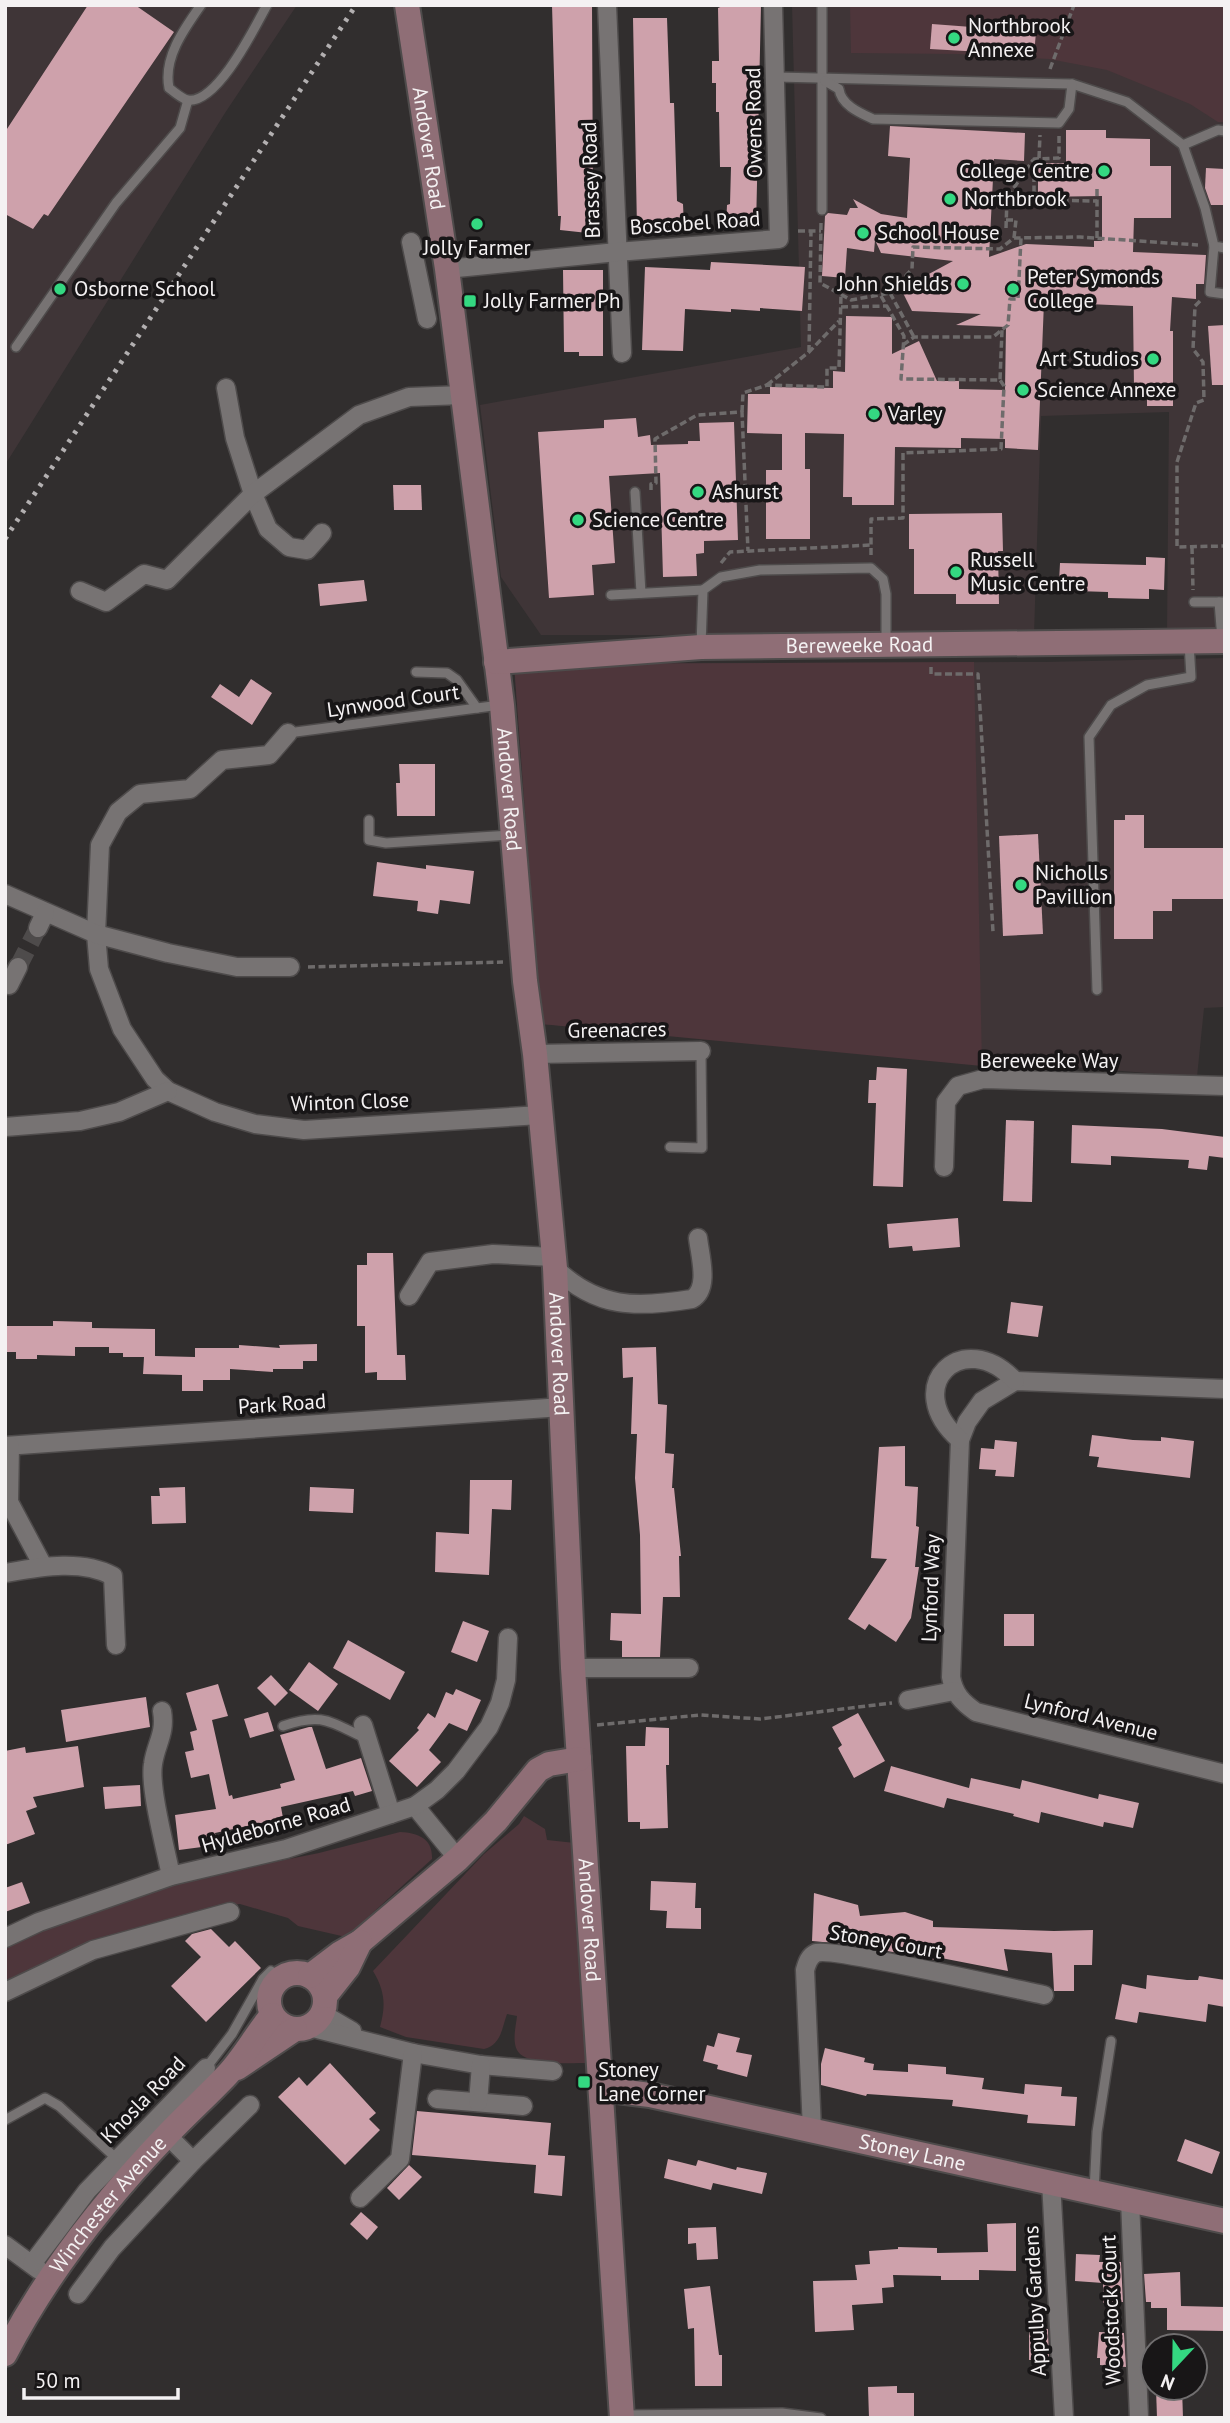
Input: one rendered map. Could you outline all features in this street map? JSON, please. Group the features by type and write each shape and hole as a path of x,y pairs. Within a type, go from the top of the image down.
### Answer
{"main road":[{"name":"Andover Road","path":"408,9 449,281 502,705 525,981 535,1054 554,1263 573,1668 622,2416"},
{"name":"Bereweeke Road","path":"496,662 701,647 1223,641"},
{"name":"Winchester Avenue","path":"310,1976 360,1942 458,1860 496,1821 538,1770 549,1764 579,1759"},
{"name":"Winchester Avenue","path":"218,2070 274,2045 313,2017 348,1967 360,1942"},
{"path":"272,2015 278,2022 313,2017 322,1987 310,1976 291,1973 282,1978"},
{"name":"Winchester Avenue","path":"5,2354 22,2321 41,2271 94,2218 167,2135 218,2070 272,2015 270,1995 273,1986 282,1978"},
{"name":"Stoney Lane","path":"601,2089 650,2095 1225,2221"}],"street":[{"name":"Brassey Road","path":"607,5 622,353"},
{"name":"Owens Road","path":"773,5 779,239"},
{"name":"Boscobel Road","path":"449,281 617,252 779,239"},
{"path":"411,242 426,319"},
{"path":"421,295 449,281"},
{"path":"226,388 235,438 253,494 268,529 289,547 307,550 322,533"},
{"path":"80,591 106,602 144,574 167,580 253,494 359,415 410,397 463,395"},
{"name":"Winton Close","path":"288,733 269,755 222,760 190,789 140,794 118,812 100,845 96,934 99,969 121,1029 155,1079 168,1091 215,1112 255,1124 304,1130 540,1115"},
{"path":"5,894 42,920 96,934 237,967 290,967"},
{"path":"6,987 18,967"},
{"name":"Greenacres","path":"535,1054 701,1051"},
{"name":"Bereweeke Way","path":"944,1167 946,1102 958,1086 984,1079 1225,1086"},
{"path":"5,1127 80,1121 119,1112 168,1091"},
{"path":"409,1296 430,1262 493,1254 554,1263 568,1280 615,1303 649,1304 692,1299 697,1296 702,1284 698,1238"},
{"path":"960,1440 946,1428 938,1413 933,1391 939,1378 950,1366 965,1358 983,1360 995,1365 1015,1381 1225,1389"},
{"name":"Lynford Way","path":"954,1691 951,1677 960,1440 967,1422 982,1401 1015,1381"},
{"name":"Park Road","path":"8,1446 562,1407"},
{"path":"8,1446 9,1502 43,1566"},
{"path":"5,1573 43,1566 97,1567 113,1576 117,1644"},
{"name":"Hyldeborne Road","path":"5,1938 39,1922 171,1876 286,1849 415,1805 437,1790 456,1771 489,1727 500,1703 506,1680 508,1638"},
{"path":"573,1668 689,1668"},
{"path":"908,1700 954,1691"},
{"name":"Lynford Avenue","path":"954,1691 976,1712 1225,1774"},
{"path":"162,1711 165,1726 152,1765 156,1801 171,1876"},
{"path":"366,1732 391,1814"},
{"path":"415,1805 458,1860"},
{"path":"5,1992 93,1951 230,1912"},
{"name":"Stoney Court","path":"812,2130 805,1970 809,1959 817,1953 864,1958 1044,1995"},
{"path":"313,2017 370,2041 413,2053 481,2065 553,2071"},
{"path":"360,2198 400,2159 413,2053"},
{"path":"478,2102 481,2065"},
{"name":"Khosla Road","path":"41,2271 87,2191 117,2159 218,2070"},
{"path":"437,2099 523,2106"},
{"path":"78,2294 112,2248 193,2161 250,2105"},
{"path":"167,2135 193,2161"},
{"name":"Appulby Gardens","path":"1051,2182 1064,2418"},
{"name":"Woodstock Court","path":"1130,2200 1139,2418"},
{"path":"5,2245 41,2271"}],"lane":[{"path":"201,5 173,53 166,74 169,88 188,100 199,98 221,81 267,5"},
{"path":"822,5 822,210"},
{"path":"776,77 1072,84 1127,102 1183,145 1205,208 1214,246 1210,292 1225,294"},
{"path":"824,80 839,89 840,95 855,111 873,119 1059,123 1069,109 1072,84"},
{"path":"16,347 116,203 180,128 188,100"},
{"path":"1183,145 1218,131 1225,131"},
{"path":"1214,246 1225,248"},
{"path":"635,492 641,593"},
{"path":"611,595 703,590 721,577 760,570 871,568 883,579 887,644"},
{"path":"701,647 703,590"},
{"path":"1194,602 1222,602 1223,641"},
{"path":"1097,990 1089,737 1111,705 1147,685 1191,677 1189,642"},
{"path":"416,672 447,673 457,680 477,708"},
{"name":"Lynwood Court","path":"288,733 502,705"},
{"path":"369,820 369,840 386,843 513,835"},
{"path":"670,1147 702,1147 701,1051"},
{"path":"283,1726 306,1718 318,1718 366,1732"},
{"name":"Khosla Road","path":"218,2070 232,2034 263,1979 271,1971 282,1978"},
{"path":"1094,2192 1097,2132 1111,2041"},
{"path":"5,2120 45,2098 59,2106 117,2159"},
{"path":"622,2416 782,2413 821,2418"}],"path":[{"path":"1045,83 1074,5"},
{"path":"1041,122 1034,200 1097,201"},
{"path":"1036,158 1059,158 1059,123"},
{"path":"1006,228 1007,198 1036,158"},
{"path":"1097,187 1097,239"},
{"path":"822,210 820,283 851,300 890,293 912,269 913,247 1000,249 1014,238 1097,239 1214,246"},
{"path":"1006,220 1016,220 1014,238"},
{"path":"809,352 811,231"},
{"path":"904,345 914,337 993,337 1008,325 1010,299 1018,299 1021,238"},
{"path":"1210,292 1195,306 1193,349 1203,362 1204,400 1196,403 1177,462 1177,547 1225,546"},
{"path":"890,293 914,337"},
{"path":"767,385 827,387 827,368 839,368 841,295"},
{"path":"881,296 904,336 901,379 1000,380"},
{"path":"841,307 887,306"},
{"path":"748,551 743,393 767,385 809,352 840,320"},
{"path":"871,568 871,519 903,519 903,453 1001,449 1004,386 1000,380 1002,330"},
{"path":"993,337 1001,345"},
{"path":"652,498 650,484 656,483 655,439 697,415 742,412"},
{"path":"1192,547 1194,602"},
{"path":"931,644 931,674 978,674 993,932"},
{"path":"290,967 505,962"},
{"path":"593,1726 700,1715 760,1719 908,1700"}],"shaded area":[{"name":"Osborne School","path":"5,5 297,5 225,113 5,465"},
{"name":"Peter Symonds College","path":"792,5 1225,5 1225,634 1167,634 1169,412 1041,416 1034,635 541,635 501,577 480,405 801,347"},
{"path":"850,5 1225,5 1225,122 1218,122 1190,104 1107,70 1049,59 957,54 851,53"},
{"path":"1225,658 1225,1007 1204,1008 1197,1077 541,1024 514,664 1045,662"},
{"path":"974,662 982,1066 541,1024 514,664"},
{"path":"524,1816 545,1829 547,1840 575,1843 587,2063 538,2061 522,2055 515,2042 517,2016 507,2014 497,2040 484,2049 406,2037 380,2027 383,1998 373,1971 484,1854 519,1824"},
{"path":"400,1832 423,1838 430,1846 432,1859 346,1937 298,1926 288,1918 240,1904 223,1906 5,1983 5,1947 53,1925 203,1876 319,1853"}],"building":[{"path":"88,5 135,5 174,32 48,216 44,214 33,229 5,214 5,132"},
{"path":"552,5 592,5 593,208 600,209 597,234 560,230"},
{"path":"725,5 761,5 756,228 726,227 731,167 720,167 719,112 716,112 716,83 712,83 712,61 719,61 718,8"},
{"path":"633,18 667,18 670,103 674,103 677,201 683,204 684,227 676,228 673,233 645,233 637,229"},
{"path":"932,24 1036,32 1034,55 930,49"},
{"path":"890,126 1025,133 1024,161 994,159 989,257 1026,244 1094,247 1094,241 1102,241 1102,196 1038,197 1038,163 1066,163 1066,130 1106,130 1106,138 1150,139 1150,166 1171,166 1171,218 1134,218 1133,252 1206,255 1204,284 1196,284 1196,299 1172,297 1170,331 1173,331 1173,406 1147,406 1147,388 1134,388 1133,306 1044,302 1038,450 1005,448 1005,439 961,438 961,448 895,447 894,505 852,505 852,497 843,497 844,434 805,433 805,469 810,469 810,539 766,539 766,470 782,470 782,434 747,433 748,394 770,394 770,387 833,388 833,371 845,372 846,316 892,317 892,354 919,341 937,381 959,381 959,389 1005,390 1006,327 956,325 981,314 912,311 901,289 953,261 881,253 875,240 874,252 847,248 845,278 822,276 825,216 828,213 847,215 850,208 858,208 853,199 881,214 907,218 910,158 888,156"},
{"path":"1206,168 1225,169 1225,205 1211,205 1205,188"},
{"path":"711,262 805,267 802,311 760,308 760,311 731,309 731,312 685,309 683,351 642,350 645,267 710,270"},
{"path":"563,270 603,270 603,356 579,356 579,352 564,352"},
{"path":"1225,325 1225,385 1212,385 1208,326"},
{"path":"636,418 638,437 650,435 651,445 700,441 699,423 734,422 738,540 704,541 704,553 696,554 697,576 663,577 660,473 609,476 615,563 592,565 594,595 549,598 538,432 604,428 604,420"},
{"path":"393,485 421,485 422,510 394,510"},
{"name":"Russell Music Centre","path":"1002,513 1003,551 998,551 999,604 956,604 956,594 914,594 914,549 909,549 909,514"},
{"path":"1146,557 1165,558 1164,590 1149,589 1149,599 1108,598 1108,592 1076,591 1077,584 1059,583 1060,563 1146,565"},
{"path":"364,580 367,601 320,606 318,584"},
{"path":"251,679 272,693 252,725 211,697 220,684 239,697"},
{"path":"399,764 435,764 435,816 397,816 396,783 400,783"},
{"path":"1125,815 1144,815 1144,848 1225,848 1225,899 1172,899 1172,911 1153,911 1153,939 1114,939 1114,820 1125,820"},
{"name":"Nicholls Pavillion","path":"1038,834 1043,934 1003,936 999,836"},
{"path":"377,862 426,869 426,865 474,871 470,904 440,900 438,914 417,911 418,901 373,896"},
{"path":"877,1067 907,1069 903,1187 873,1186 876,1103 868,1103 869,1080 876,1080"},
{"path":"1006,1120 1034,1121 1032,1202 1003,1201"},
{"path":"1072,1125 1162,1129 1225,1137 1225,1158 1209,1156 1207,1170 1188,1168 1189,1160 1111,1156 1111,1165 1071,1163"},
{"path":"958,1218 960,1247 913,1251 912,1246 889,1248 887,1224"},
{"path":"367,1253 393,1253 397,1355 405,1355 406,1380 377,1380 377,1372 365,1373 365,1326 357,1326 357,1265 367,1265"},
{"path":"1011,1302 1043,1306 1038,1337 1007,1333"},
{"path":"53,1321 92,1322 92,1328 155,1329 155,1356 195,1357 195,1348 239,1348 239,1345 280,1348 279,1345 317,1344 317,1361 303,1361 303,1369 273,1369 273,1372 230,1369 230,1380 203,1380 203,1391 182,1391 182,1375 143,1374 144,1357 123,1357 123,1353 109,1353 109,1347 75,1347 75,1356 37,1355 37,1359 16,1359 16,1352 5,1352 5,1326 53,1326"},
{"path":"656,1347 658,1404 667,1405 665,1453 674,1454 672,1488 681,1556 680,1597 663,1597 660,1657 622,1657 622,1641 610,1640 611,1613 641,1614 640,1535 635,1478 637,1434 631,1434 633,1377 623,1378 622,1348"},
{"path":"1092,1435 1133,1440 1161,1441 1161,1437 1194,1441 1190,1478 1097,1467 1099,1457 1089,1456"},
{"path":"995,1440 1017,1442 1014,1477 995,1476 996,1470 979,1469 981,1448 994,1449"},
{"path":"905,1446 905,1486 918,1487 916,1526 919,1527 915,1567 919,1567 911,1618 896,1642 869,1624 865,1630 848,1619 887,1559 871,1558 879,1447"},
{"path":"470,1480 512,1480 511,1510 492,1509 489,1575 435,1572 436,1532 469,1534"},
{"path":"185,1487 186,1523 152,1524 151,1496 160,1496 159,1488"},
{"path":"310,1487 354,1489 353,1513 309,1511"},
{"path":"1004,1614 1034,1614 1034,1646 1004,1646"},
{"path":"463,1621 489,1631 477,1662 451,1652"},
{"path":"348,1640 405,1672 390,1700 333,1668"},
{"path":"309,1662 338,1684 318,1711 289,1690"},
{"path":"271,1675 288,1693 275,1706 257,1688"},
{"path":"218,1684 228,1716 212,1720 229,1796 232,1795 233,1799 281,1788 280,1784 295,1780 280,1735 309,1727 312,1727 326,1769 361,1758 372,1791 355,1796 353,1791 281,1807 283,1818 215,1833 217,1845 179,1850 175,1815 216,1809 209,1774 191,1778 185,1752 194,1750 190,1732 197,1730 186,1693"},
{"path":"456,1689 481,1700 467,1731 449,1723 429,1750 441,1762 417,1787 389,1761 419,1730 417,1728 428,1713 435,1718 446,1692 453,1695"},
{"path":"146,1697 150,1727 66,1742 61,1710"},
{"path":"268,1712 274,1731 250,1738 244,1719"},
{"path":"858,1713 885,1761 854,1778 838,1748 842,1745 832,1727"},
{"path":"646,1727 669,1728 669,1765 666,1765 668,1828 640,1829 640,1822 628,1822 626,1746 645,1746"},
{"path":"78,1746 84,1787 33,1797 37,1807 26,1811 35,1834 5,1845 5,1751 25,1747 26,1753"},
{"path":"891,1766 969,1788 971,1778 1020,1789 1022,1780 1098,1799 1099,1794 1139,1803 1133,1828 1104,1822 1103,1827 1041,1812 1039,1823 1013,1816 1014,1814 947,1798 944,1808 884,1791"},
{"path":"140,1785 141,1806 105,1809 103,1787"},
{"path":"651,1881 696,1883 695,1908 701,1908 701,1929 666,1928 667,1911 650,1910"},
{"path":"22,1882 30,1903 5,1912 5,1888"},
{"path":"814,1893 858,1905 860,1916 905,1912 933,1921 933,1927 1093,1930 1092,1965 1074,1965 1074,1991 1054,1991 1052,1953 1004,1949 1008,1971 936,1957 936,1960 855,1945 812,1941"},
{"path":"211,1929 229,1947 235,1941 261,1968 206,2022 171,1986 201,1957 185,1941 192,1934"},
{"path":"1147,1975 1187,1980 1198,1980 1199,1976 1225,1980 1225,2007 1208,2004 1206,2022 1139,2012 1137,2023 1115,2019 1122,1984 1146,1989"},
{"path":"718,2033 740,2038 736,2052 752,2055 747,2077 717,2069 718,2065 703,2061 707,2045 714,2047"},
{"path":"825,2048 865,2058 864,2062 874,2064 873,2070 908,2072 908,2064 946,2067 946,2074 984,2078 982,2089 1024,2094 1025,2084 1062,2087 1061,2096 1077,2097 1075,2126 1027,2123 1028,2115 952,2106 953,2100 866,2096 821,2085 821,2064"},
{"path":"330,2063 376,2113 369,2119 380,2130 345,2165 278,2097 299,2077 307,2086"},
{"path":"417,2111 551,2123 548,2155 565,2156 562,2196 534,2193 536,2165 412,2155"},
{"path":"1185,2139 1220,2152 1212,2174 1177,2161"},
{"path":"668,2159 696,2166 698,2160 736,2170 737,2167 767,2173 762,2194 713,2183 711,2190 664,2178"},
{"path":"409,2165 422,2177 399,2200 387,2188"},
{"path":"361,2212 378,2227 367,2240 350,2224"},
{"path":"1016,2223 1016,2271 979,2270 979,2280 941,2280 941,2276 893,2275 894,2287 882,2288 883,2303 852,2305 854,2330 815,2332 813,2281 857,2280 855,2265 870,2264 869,2251 898,2247 937,2248 937,2253 988,2252 987,2224"},
{"path":"716,2227 718,2259 697,2260 696,2243 688,2244 688,2228"},
{"path":"1076,2254 1100,2255 1099,2262 1121,2262 1123,2302 1103,2303 1103,2283 1075,2281"},
{"path":"1180,2272 1181,2306 1225,2307 1225,2331 1167,2330 1167,2308 1151,2308 1151,2302 1146,2302 1144,2274"},
{"path":"710,2286 719,2355 722,2355 722,2386 695,2386 694,2328 688,2329 684,2289"},
{"path":"1036,2328 1048,2329 1049,2359 1029,2360 1029,2332 1036,2332"},
{"path":"1099,2332 1124,2333 1126,2367 1100,2365 1100,2358 1097,2358"},
{"path":"897,2386 897,2393 914,2393 914,2418 869,2418 868,2387"},
{"path":"1156,2402 1182,2402 1183,2418 1157,2418"}],"tunnel":[{"path":"18,967 38,928"}],"railway":[{"path":"5,539 356,5"}],"place":[{"name":"Northbrook Annexe","path":"954,38"},
{"name":"College Centre","path":"1104,171"},
{"name":"Northbrook","path":"950,199"},
{"name":"Jolly Farmer","path":"477,224"},
{"name":"School House","path":"863,233"},
{"name":"John Shields","path":"963,284"},
{"name":"Osborne School","path":"60,289"},
{"name":"Peter Symonds College","path":"1013,289"},
{"name":"Jolly Farmer Ph","path":"470,301"},
{"name":"Art Studios","path":"1153,359"},
{"name":"Science Annexe","path":"1023,390"},
{"name":"Varley","path":"874,414"},
{"name":"Ashurst","path":"698,492"},
{"name":"Science Centre","path":"578,520"},
{"name":"Russell Music Centre","path":"956,572"},
{"name":"Nicholls Pavillion","path":"1021,885"},
{"name":"Stoney Lane Corner","path":"584,2082"}]}
